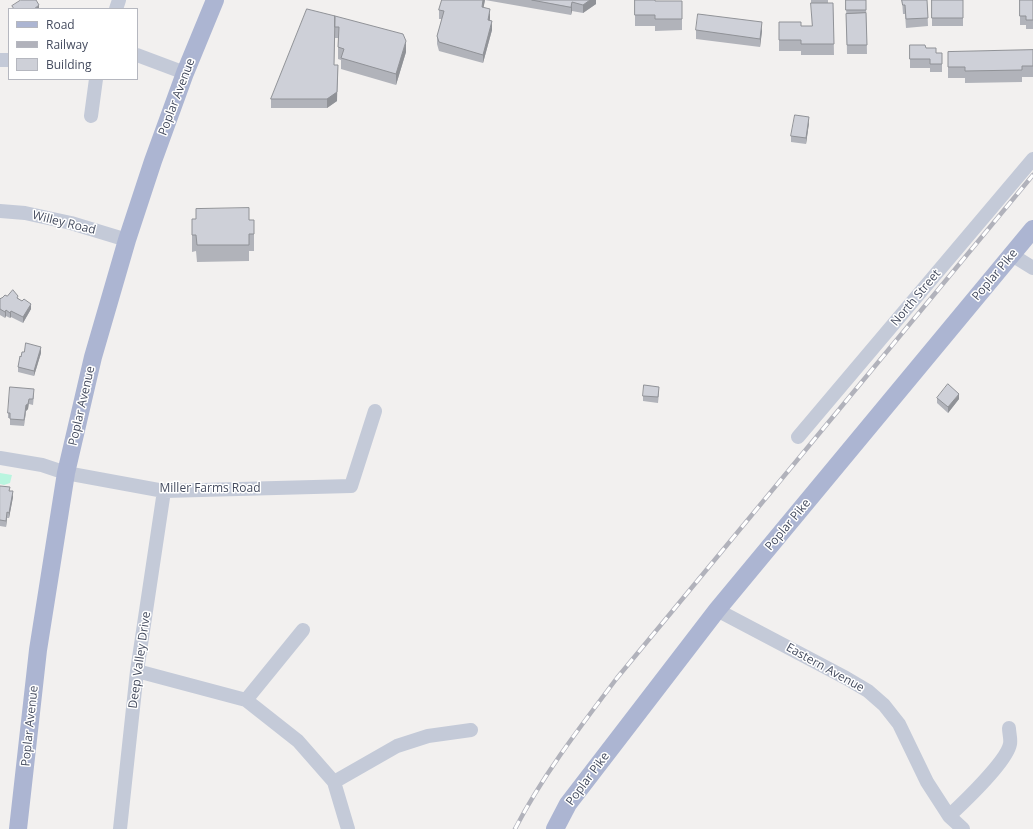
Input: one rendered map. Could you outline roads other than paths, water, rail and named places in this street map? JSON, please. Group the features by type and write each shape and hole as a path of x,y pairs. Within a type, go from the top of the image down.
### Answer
{"main road":[{"name":"Poplar Avenue","path":"18,829 38,650 66,473 93,357 127,240 153,161 185,73 215,0"},
{"name":"Poplar Pike","path":"555,829 568,804 717,610 1033,229"}],"street":[{"path":"138,55 185,73"},
{"path":"91,116 96,80"},
{"name":"North Street","path":"798,437 1033,159"},
{"name":"Willey Road","path":"0,211 25,213 127,240"},
{"path":"1012,255 1033,268"},
{"name":"Miller Farms Road","path":"0,458 42,465 66,473 164,491 351,486 375,411"},
{"name":"Deep Valley Drive","path":"120,829 137,671 164,491"},
{"name":"Eastern Avenue","path":"717,610 846,678 868,691 884,705 899,724 927,782 949,816 962,829"},
{"path":"246,700 303,630"},
{"path":"137,671 246,700 298,741 334,782 348,829"},
{"path":"949,816 978,788 1006,754 1010,743 1009,728"},
{"path":"334,782 396,746 428,736 471,730"}],"railway":[{"path":"515,829 550,770 617,678 1033,175"}]}
